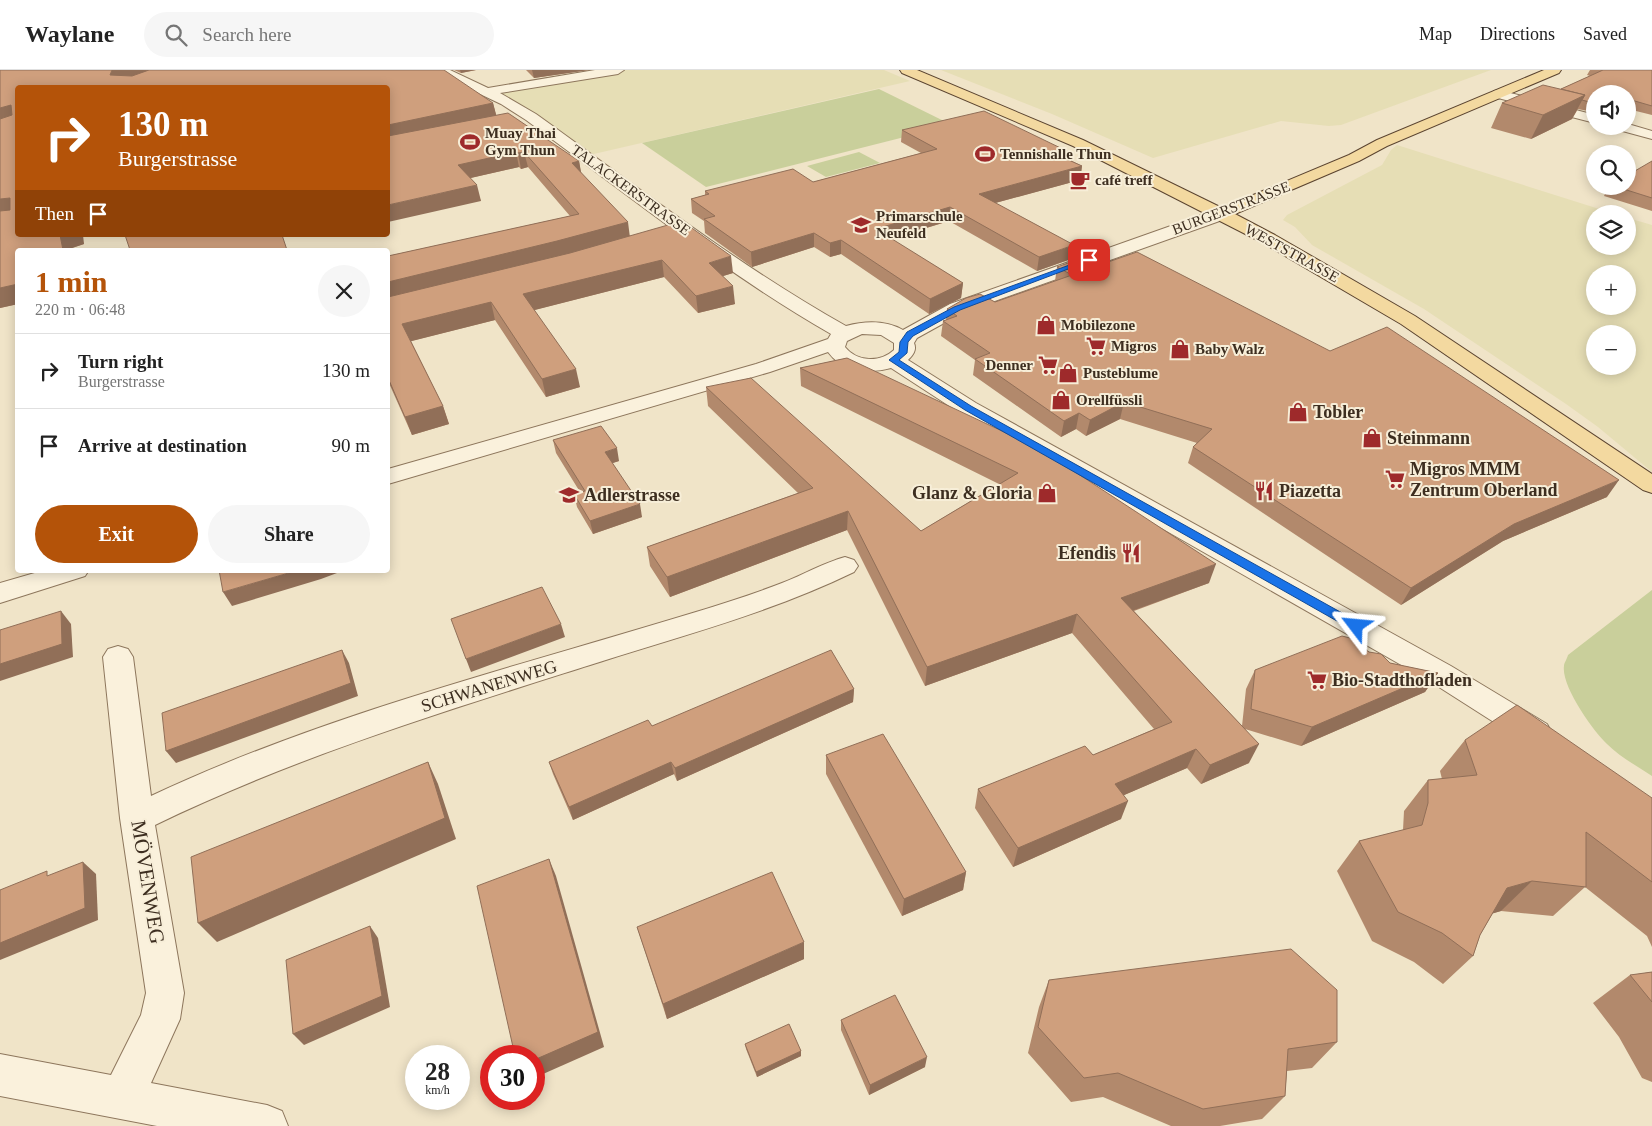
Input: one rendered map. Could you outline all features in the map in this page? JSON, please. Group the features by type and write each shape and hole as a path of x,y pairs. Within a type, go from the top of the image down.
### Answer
{"main road":[{"name":"WESTSTRASSE","path":"906,70 1044,128 1222,214 1408,320 1652,485"},
{"name":"BURGERSTRASSE","path":"1222,214 1331,169 1382,143 1555,70"}],"street":[{"name":"TALACKERSTRASSE","path":"440,70 531,117 840,338 840,355 857,363"},
{"path":"485,92 618,70"},
{"path":"1499,94 1586,117"},
{"path":"507,122 531,117"},
{"path":"1636,130 1652,135"},
{"name":"BURGERSTRASSE","path":"899,351 910,334 957,308 1222,214"},
{"path":"668,234 687,229"},
{"name":"BURGERSTRASSE","path":"840,338 856,329 870,328 919,314 957,308"},
{"path":"870,328 888,330 901,338 899,351"},
{"path":"390,476 763,368 840,338"},
{"path":"763,368 857,363 876,364 899,351"},
{"path":"899,351 968,408 1441,674 1559,748"},
{"name":"SCHWANENWEG","path":"137,818 197,789 359,727 755,602 845,566"},
{"path":"0,593 50,574"},
{"name":"MÖVENWEG","path":"118,657 137,818 165,993 160,1019 122,1098"},
{"path":"0,1075 267,1126"}],"shaded area":[{"path":"618,70 884,70 910,81 585,156 485,92"},
{"path":"941,70 1491,70 1341,125 1329,126 1281,121 1153,158 1052,114"},
{"path":"1397,145 1587,205 1586,255 1636,255 1636,220 1652,225 1652,472 1598,427 1566,404 1424,309 1312,245 1295,227 1283,220 1287,215 1382,165 1391,150"}],"green space":[{"path":"879,89 952,125 706,187 642,143"},
{"path":"859,152 880,163 826,177 807,166"},
{"path":"1652,590 1652,776 1617,753 1594,729 1579,708 1567,685 1564,666 1568,655"}],"building":[{"path":"0,70 112,70 110,75 132,76 149,70 444,70 493,103 390,125 390,85 15,85 15,237 60,237 63,248 15,248 15,285 0,288 0,211 10,210 10,198 0,199 0,119 12,115 11,105 0,108"},
{"path":"1603,70 1652,70 1652,106 1636,101 1636,85 1586,85 1586,101 1582,100 1585,95 1561,89"},
{"path":"1543,85 1585,95 1543,115 1502,103"},
{"path":"984,111 1073,154 1062,157 1082,166 979,194 1074,245 1039,257 950,207 876,229 963,283 930,299 841,240 830,243 814,233 751,252 704,219 715,216 691,199 709,194 705,191 793,169 813,182 937,149 902,130"},
{"path":"508,113 579,161 572,163 628,222 390,282 390,256 579,214 524,152 516,152 458,165 477,185 390,205 390,136"},
{"path":"1652,161 1652,198 1636,193 1636,170"},
{"path":"682,221 731,256 709,263 733,286 696,296 662,260 523,294 576,369 542,379 491,302 402,324 443,406 405,417 390,383 390,297 570,253"},
{"path":"126,237 283,237 286,248 129,248"},
{"path":"1137,252 1330,351 1387,327 1619,480 1514,524 1411,588 1193,447 1212,429 1124,402 1090,420 1079,413 1064,421 975,359 990,353 943,321 957,316 947,309 966,298 980,294 995,302 1072,275 1057,267 1093,254 1108,262"},
{"path":"847,358 1040,449 1216,564 1121,598 1259,744 1210,765 1196,749 1115,784 1128,801 1018,848 978,789 1085,746 1093,755 1172,722 1077,614 927,667 848,511 667,577 647,547 813,488 706,387 751,378 921,531 1018,473 800,368"},
{"path":"601,426 617,448 605,452 640,504 590,521 574,494 585,491 553,440"},
{"path":"220,573 289,573 223,592"},
{"path":"542,587 561,624 466,659 451,619"},
{"path":"61,611 62,644 0,664 0,630"},
{"path":"1342,636 1354,639 1369,652 1381,654 1390,663 1438,673 1312,727 1251,709 1255,670"},
{"path":"342,650 351,683 166,751 162,713"},
{"path":"831,650 854,689 675,768 671,762 569,807 549,762 648,720 652,726"},
{"path":"1517,705 1652,798 1652,882 1586,832 1586,887 1532,881 1507,888 1480,935 1473,956 1442,933 1398,912 1359,841 1422,825 1428,803 1428,780 1477,775 1465,740"},
{"path":"883,734 966,872 904,899 826,755"},
{"path":"428,762 445,818 198,923 191,857"},
{"path":"549,859 598,1032 545,1055 545,1045 513,1045 477,886"},
{"path":"83,862 85,908 0,943 0,890 47,871 47,876"},
{"path":"772,872 804,942 663,1004 637,927"},
{"path":"370,926 382,996 293,1034 286,960"},
{"path":"1291,949 1337,990 1337,1042 1288,1049 1285,1096 1203,1109 1118,1073 1084,1078 1038,1027 1049,980"},
{"path":"1652,972 1652,1002 1630,975"},
{"path":"895,995 927,1057 870,1085 841,1020"},
{"path":"789,1024 801,1051 756,1072 745,1044"}],"place":[{"name":"Muay Thai Gym Thun","path":"470,142"},
{"name":"Tennishalle Thun","path":"985,154"},
{"name":"café treff","path":"1080,180"},
{"name":"Primarschule Neufeld","path":"861,225"},
{"name":"Mobilezone","path":"1046,325"},
{"name":"Migros","path":"1096,346"},
{"name":"Baby Walz","path":"1180,349"},
{"name":"Denner","path":"1048,365"},
{"name":"Pusteblume","path":"1068,373"},
{"name":"Orellfüssli","path":"1061,400"},
{"name":"Tobler","path":"1298,412"},
{"name":"Steinmann","path":"1372,438"},
{"name":"Migros MMM Zentrum Oberland","path":"1395,479"},
{"name":"Piazetta","path":"1264,491"},
{"name":"Glanz & Gloria","path":"1047,493"},
{"name":"Adlerstrasse","path":"569,495"},
{"name":"Efendis","path":"1131,553"},
{"name":"Bio-Stadthofladen","path":"1317,680"}],"route":[{"path":"1089,260 957,308 910,334 904,342 905,348 903,353 893,360 968,408 1356,626"}]}
